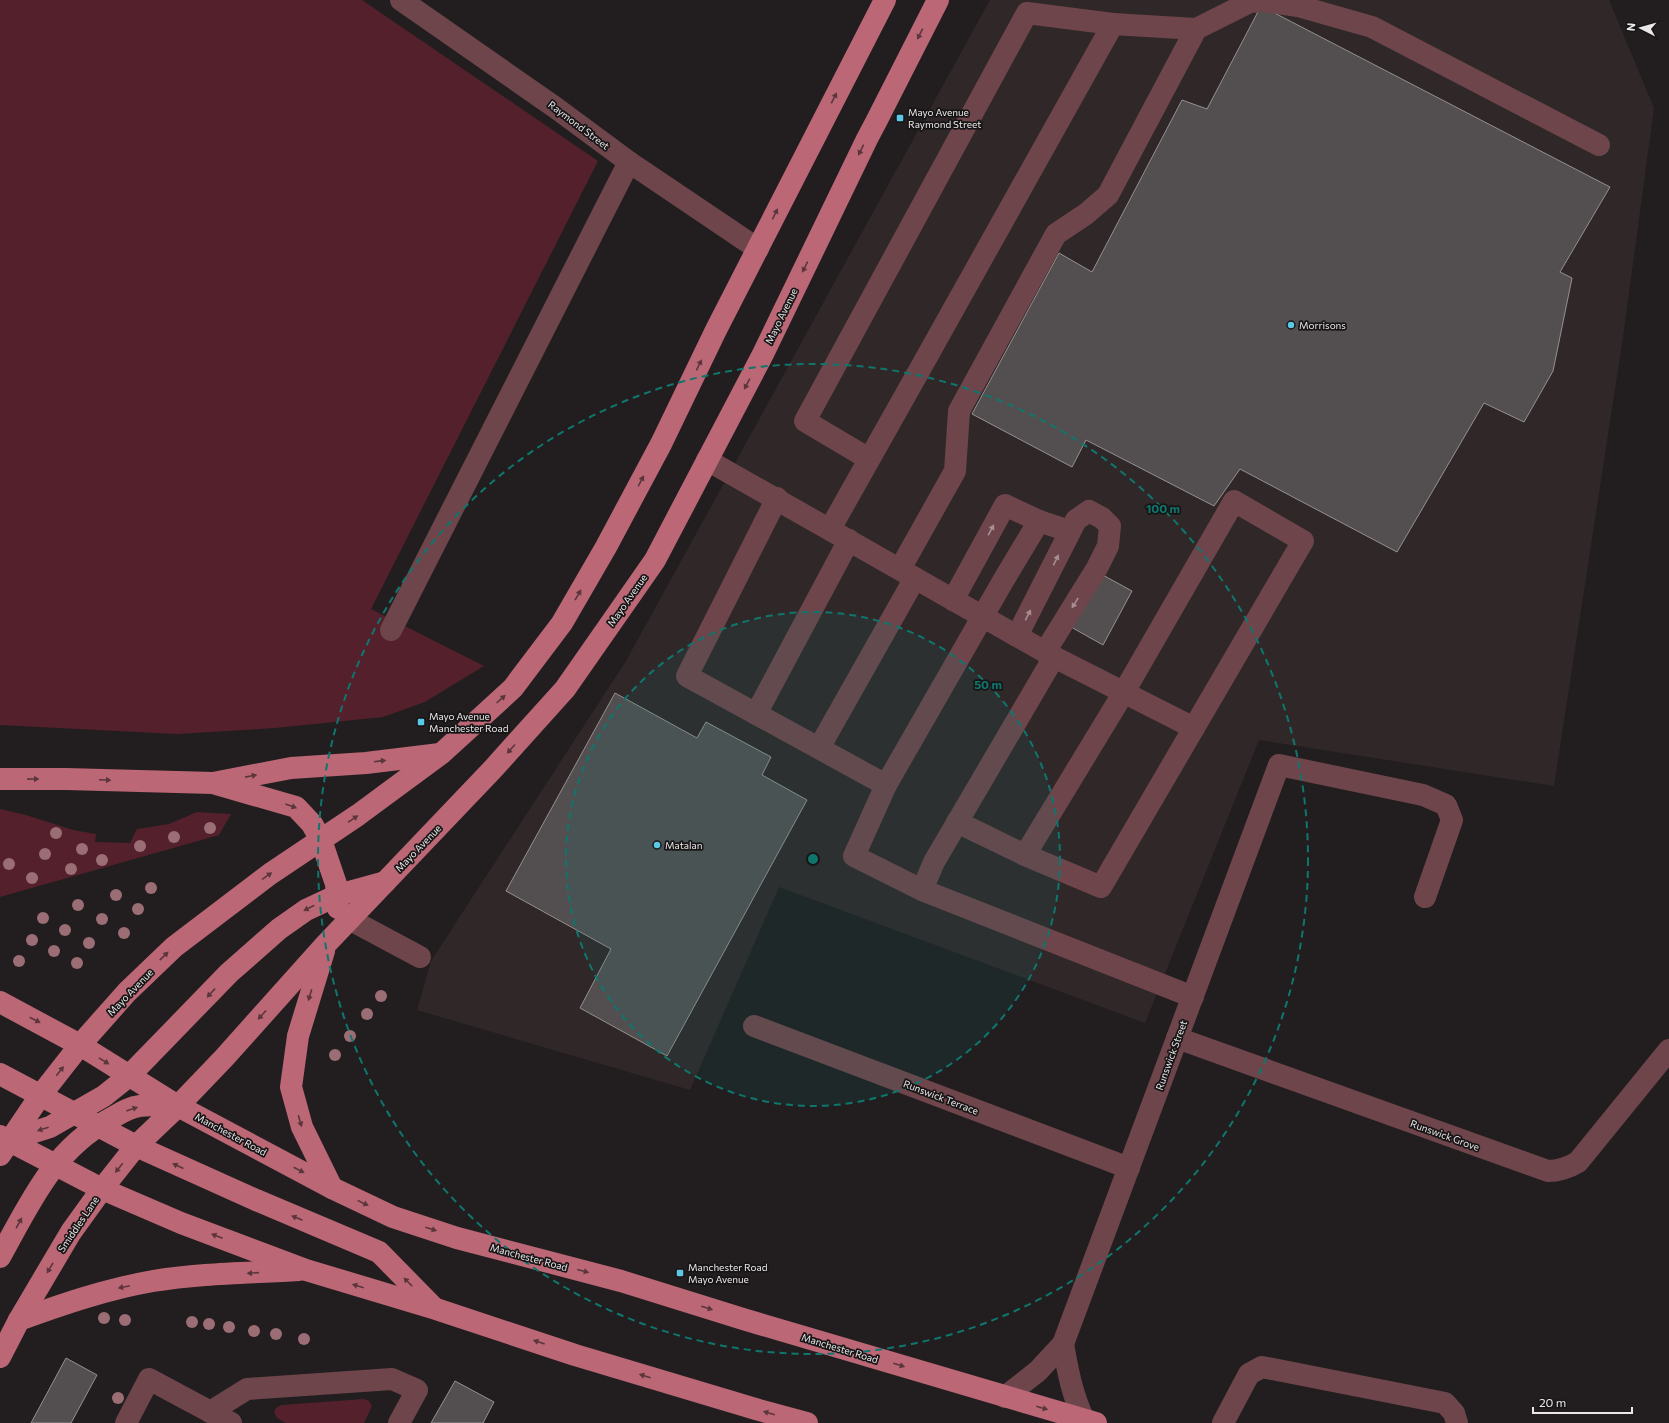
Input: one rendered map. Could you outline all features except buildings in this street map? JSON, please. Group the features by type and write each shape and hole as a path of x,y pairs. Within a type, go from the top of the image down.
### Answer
{"main road":[{"name":"Mayo Avenue","path":"80,1045 127,992 174,947 235,899 358,815 442,754 513,688 562,622 606,547 650,464 716,330 885,0"},
{"name":"Mayo Avenue","path":"178,1106 338,931 492,770 565,689 654,560 763,354 867,139 938,0"},
{"path":"0,779 66,779 213,783 291,768 366,763 442,754"},
{"path":"213,783 296,807 312,824 321,840 336,884 338,895 338,931 298,1036 291,1087 302,1128 332,1188"},
{"path":"3,1144 50,1127 104,1096 129,1076 229,973 279,929 306,910 338,895 385,882"},
{"name":"Manchester Road","path":"0,1002 80,1045 178,1106 332,1188 393,1217 457,1238 621,1281 742,1319 1090,1422"},
{"path":"3,1144 80,1045"},
{"path":"0,1074 136,1146 256,1200 379,1252 436,1309"},
{"path":"0,1257 37,1191 55,1164 73,1144 97,1126 123,1112 140,1106 178,1106"},
{"name":"Smiddles Lane","path":"0,1357 19,1320 71,1232 136,1146 178,1106"},
{"path":"3,1144 55,1164 102,1189 181,1223 306,1270 436,1309 590,1359 807,1423"},
{"path":"19,1320 80,1299 121,1287 154,1281 178,1278 306,1270"}],"street":[{"name":"Raymond Street","path":"401,0 556,108 629,162 758,249"},
{"path":"870,459 805,421 1027,14 1113,24 1196,29 1250,2 1262,1 1298,6 1372,27 1600,145"},
{"path":"830,529 1113,24"},
{"path":"819,748 908,574 955,471 959,411 962,404 1056,234 1086,214 1108,195 1196,29"},
{"path":"391,630 629,162"},
{"path":"707,460 777,498 1017,636 1194,728"},
{"path":"777,498 687,676 886,785"},
{"path":"958,822 1025,855 1101,887 1303,541 1234,501 1124,692 1025,855"},
{"path":"953,600 1005,505 1040,522 1070,531"},
{"path":"922,890 934,862 958,822 1108,546 1110,526 1102,518 1089,511 1076,520 1017,636"},
{"path":"1040,522 886,785 854,856 922,890 1193,997"},
{"path":"756,714 849,540"},
{"name":"Runswick Street","path":"1004,1397 1038,1371 1063,1344 1279,765 1423,795 1446,805 1452,820 1425,897"},
{"path":"338,931 420,957"},
{"name":"Runswick Terrace","path":"754,1026 1129,1168"},
{"name":"Runswick Grove","path":"1177,1038 1548,1171 1559,1171 1569,1168 1578,1162 1669,1050"},
{"path":"1063,1344 1074,1398 1090,1422"},
{"path":"1223,1423 1249,1374 1262,1367 1445,1403 1454,1413 1457,1423"},
{"path":"126,1423 149,1379 232,1423"},
{"path":"210,1412 247,1389 392,1379 417,1390 399,1423"}],"shaded area":[{"path":"0,0 362,0 598,161 371,609 484,666 425,702 383,717 275,728 177,734 0,725"},
{"path":"990,0 1609,0 1654,108 1623,337 1554,786 1259,740 1145,1023 779,887 690,1090 417,1010 431,961 626,661"},
{"path":"0,809 26,815 73,830 96,834 95,842 130,843 137,829 169,824 197,812 231,814 219,835 0,897"},
{"path":"364,1399 369,1401 372,1406 364,1423 286,1423 277,1418 274,1412 276,1408 281,1405"}],"place":[{"name":"Mayo Avenue Raymond Street","path":"900,118"},
{"name":"Morrisons","path":"1291,325"},
{"name":"Mayo Avenue Manchester Road","path":"421,722"},
{"name":"Matalan","path":"657,845"},
{"name":"Manchester Road Mayo Avenue","path":"680,1273"}]}
